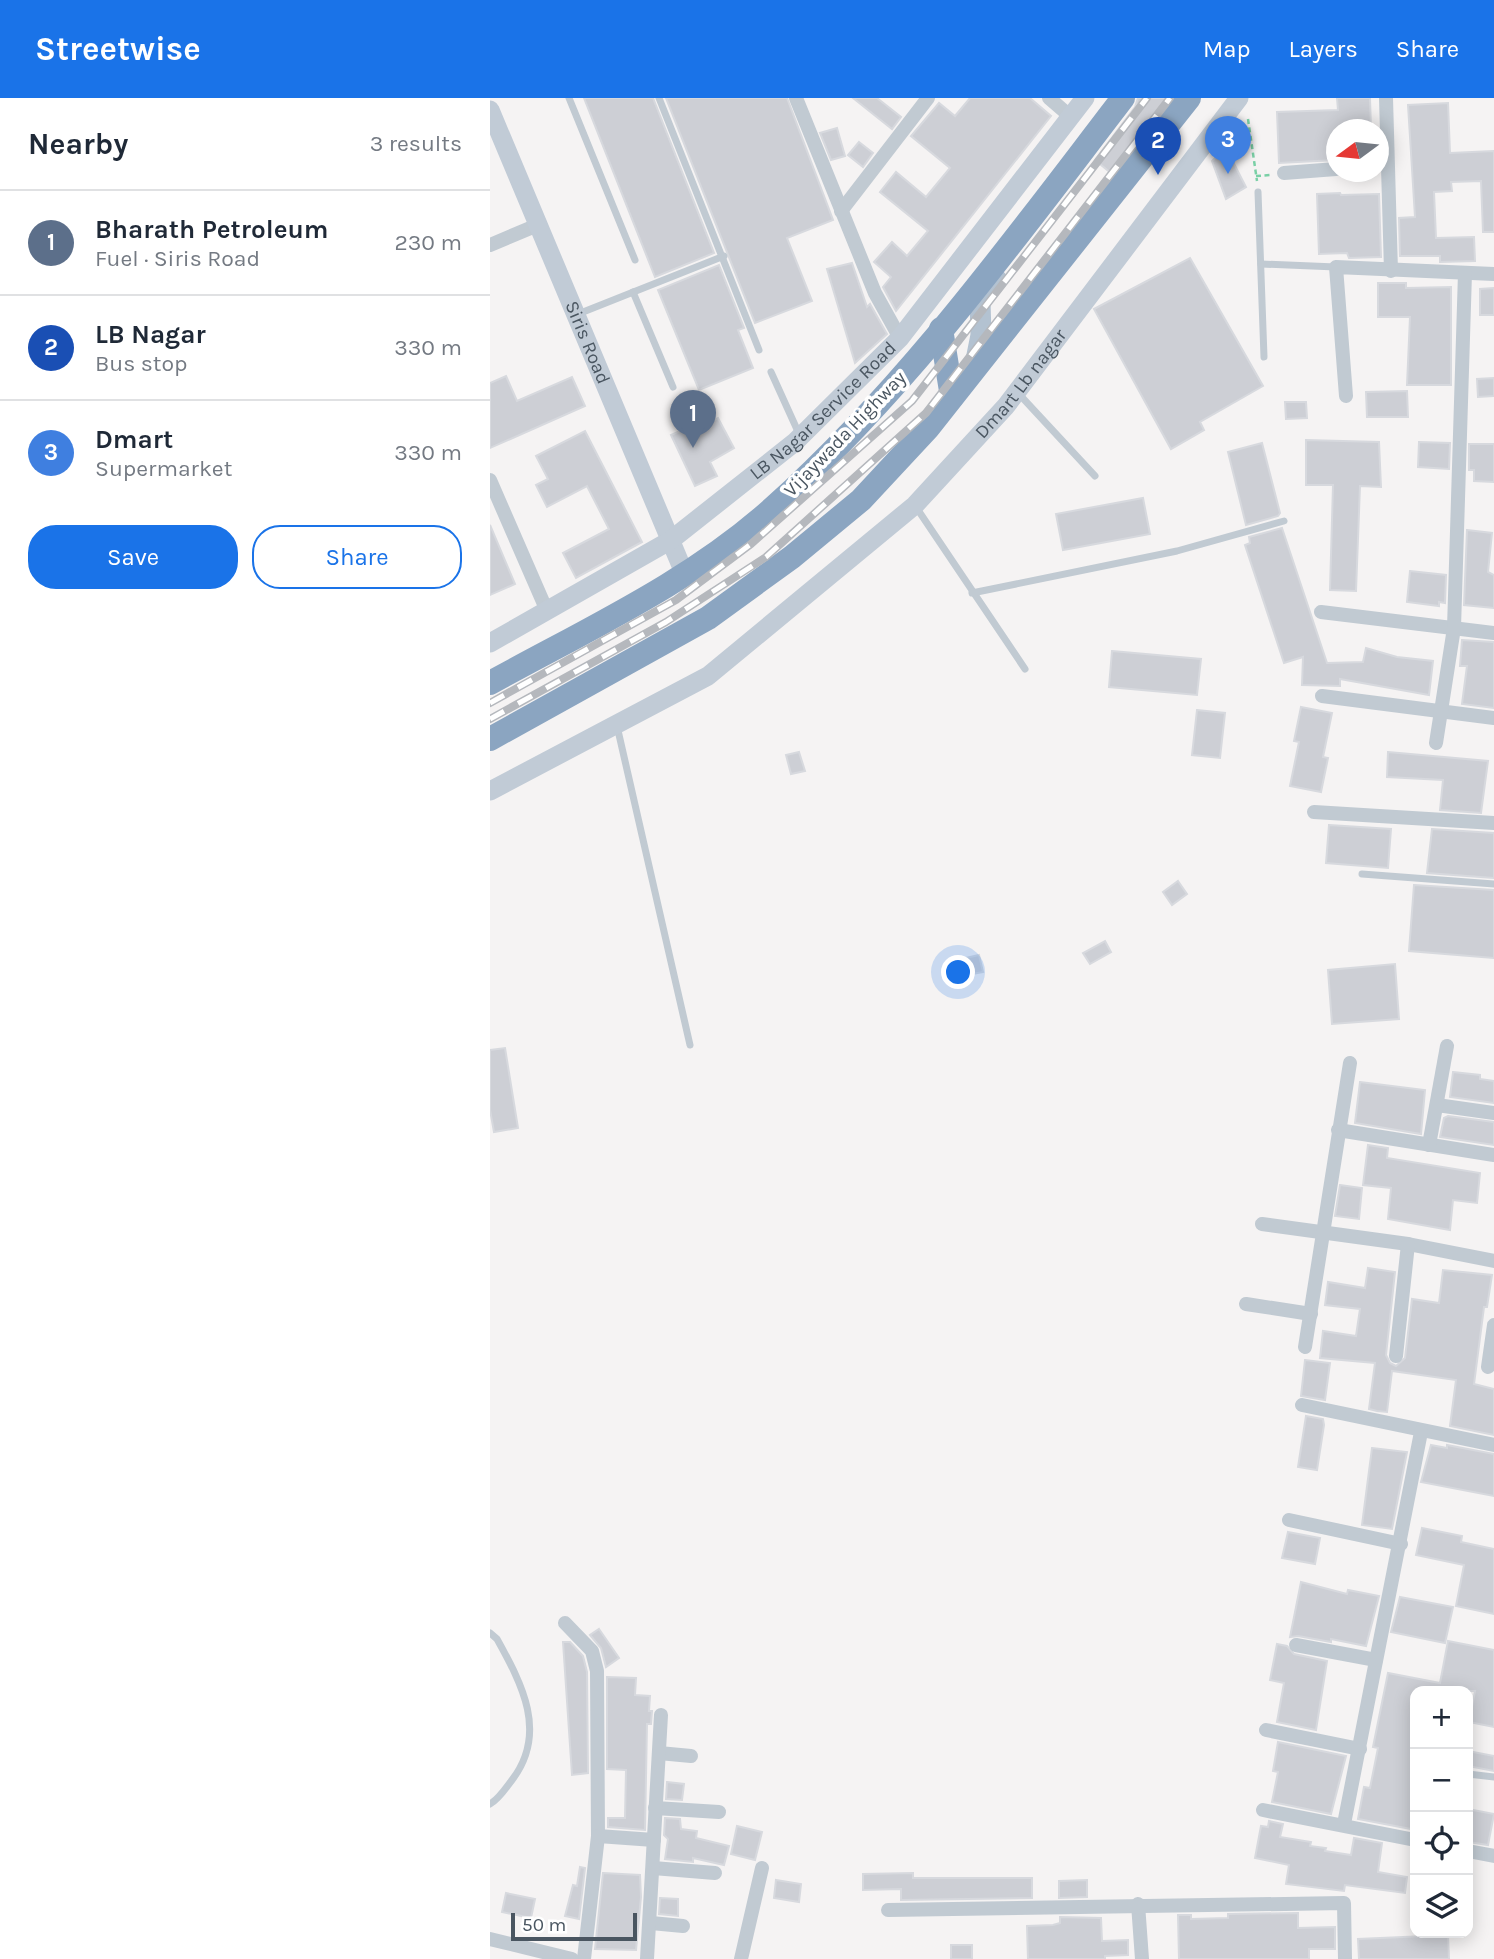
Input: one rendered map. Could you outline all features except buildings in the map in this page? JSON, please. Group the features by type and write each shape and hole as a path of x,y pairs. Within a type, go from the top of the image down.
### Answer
{"highway":[{"name":"Vijaywada Highway","path":"490,683 685,575 772,509 893,386 998,261 1123,98"},
{"path":"490,739 708,618 792,557 861,500 952,397 1189,98"},
{"path":"941,329 952,397"}],"main road":[{"path":"974,370 981,335 980,301 1137,98"}],"street":[{"path":"796,98 875,293 900,338"},
{"path":"841,211 928,98"},
{"path":"1049,98 1070,117"},
{"name":"LB Nagar Service Road","path":"490,643 671,540 800,437 900,338 1085,98"},
{"path":"1385,119 1386,98"},
{"name":"Dmart Lb nagar","path":"490,791 708,676 915,505 1017,392 1243,107"},
{"name":"Siris Road","path":"490,110 685,575"},
{"path":"1284,173 1326,170"},
{"path":"1383,182 1391,271"},
{"path":"490,245 540,224"},
{"path":"1346,396 1336,267 1494,274"},
{"path":"1436,743 1454,628 1465,274"},
{"path":"490,480 547,611"},
{"path":"1321,612 1494,633"},
{"path":"1322,696 1494,718"},
{"path":"1314,812 1494,823"},
{"path":"1429,1145 1447,1046"},
{"path":"1305,1347 1350,1063"},
{"path":"1437,1105 1494,1113"},
{"path":"1338,1130 1494,1155"},
{"path":"1262,1224 1408,1244 1494,1261"},
{"path":"1396,1356 1408,1244"},
{"path":"1246,1304 1311,1314"},
{"path":"1488,1367 1494,1325"},
{"path":"1302,1405 1421,1432 1494,1445"},
{"path":"1344,1824 1421,1432"},
{"path":"1289,1520 1401,1544"},
{"path":"565,1623 585,1642 596,1661 598,1836 584,1959"},
{"path":"1296,1645 1376,1660"},
{"path":"648,1959 661,1715"},
{"path":"1266,1730 1360,1749"},
{"path":"659,1753 691,1756"},
{"path":"655,1808 719,1812"},
{"path":"1264,1810 1410,1839"},
{"path":"598,1836 654,1840"},
{"path":"1473,1852 1494,1857"},
{"path":"653,1868 715,1872"},
{"path":"741,1959 762,1868"},
{"path":"888,1910 1344,1902 1345,1959"},
{"path":"1138,1904 1142,1959"},
{"path":"651,1923 683,1926"},
{"path":"490,1939 572,1959"}],"lane":[{"path":"569,98 635,260"},
{"path":"659,98 724,256 759,350"},
{"path":"1258,192 1264,357"},
{"path":"577,314 724,256"},
{"path":"1261,264 1336,267"},
{"path":"634,292 673,387"},
{"path":"771,372 800,437"},
{"path":"1017,392 1095,477"},
{"path":"915,505 1025,669"},
{"path":"972,593 1177,551 1284,521"},
{"path":"617,726 690,1045"},
{"path":"1362,874 1494,884"},
{"path":"490,1633 497,1639 523,1686 531,1736 517,1773 490,1804"},
{"path":"1473,1775 1494,1777"}],"path":[{"path":"1243,107 1258,192"}],"railway":[{"path":"490,703 676,600 751,544 912,401 1147,98"},
{"path":"490,719 666,622 766,557 926,413 1170,98"}],"place":[{"name":"Dmart","path":"1228,174"},
{"name":"LB Nagar","path":"1158,175"},
{"name":"Bharath Petroleum","path":"693,448"}]}
